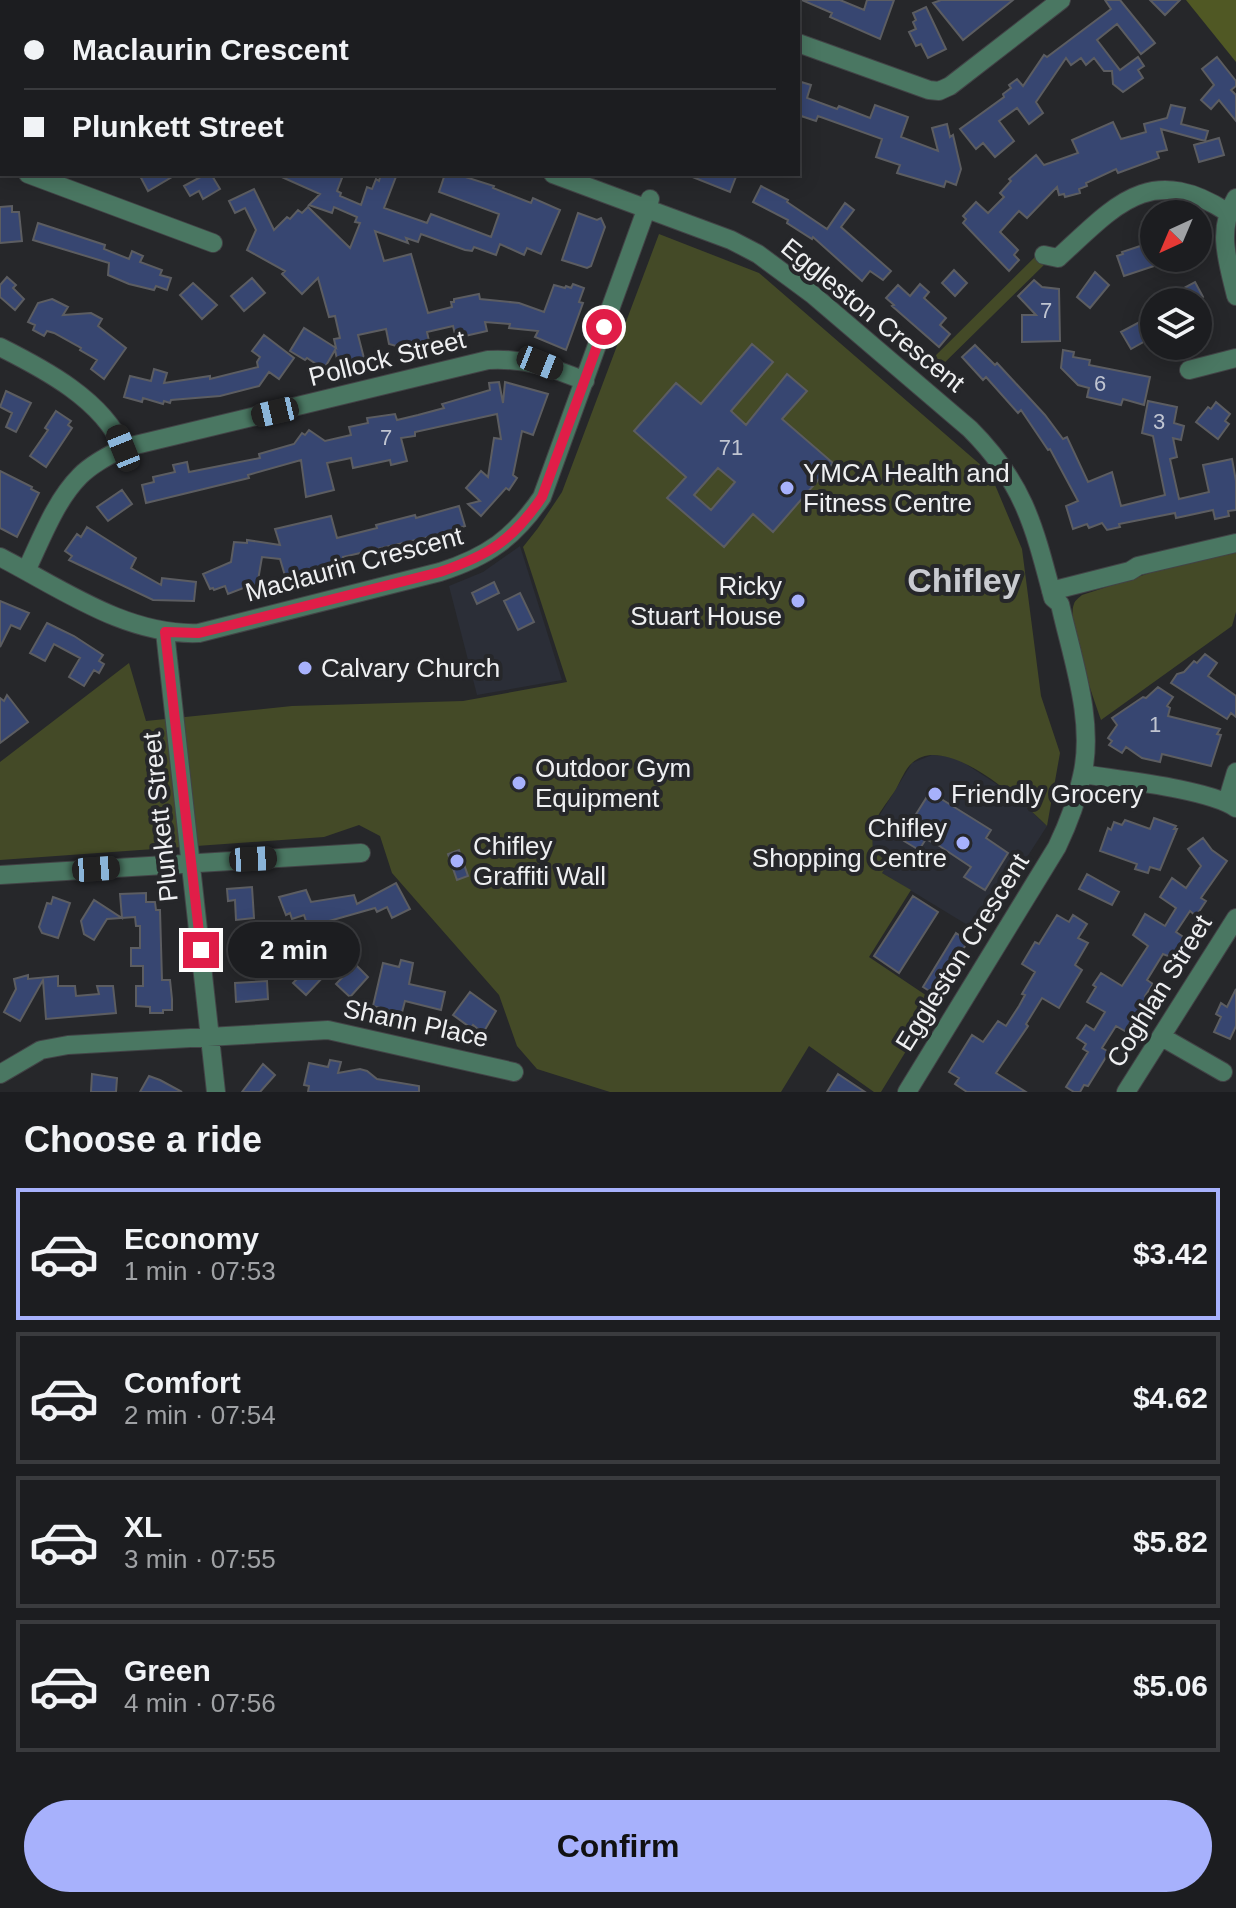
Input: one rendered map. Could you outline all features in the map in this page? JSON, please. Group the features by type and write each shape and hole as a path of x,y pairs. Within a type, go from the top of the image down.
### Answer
{"street":[{"path":"800,44 939,91 950,86 1061,0"},
{"path":"33,176 213,243"},
{"name":"Eggleston Crescent","path":"559,176 648,204"},
{"name":"Eggleston Crescent","path":"588,176 731,240 782,269 970,429 995,454 1014,482 1056,589 1082,699 1086,743 1083,774 1069,821 1057,847 909,1091"},
{"path":"1044,255 1058,258 1109,212 1134,195 1159,190 1182,191 1232,205 1224,227 1225,250 1236,296"},
{"name":"Maclaurin Crescent","path":"0,557 123,621 165,632 199,633 474,561 509,537 542,497 648,204"},
{"path":"0,347 66,382 116,431 123,448"},
{"path":"1189,370 1236,358"},
{"name":"Pollock Street","path":"26,571 67,492 99,461 123,448 488,360 513,359 540,363 585,381"},
{"path":"1056,589 1128,562 1138,566 1236,543"},
{"name":"Plunkett Street","path":"165,632 216,1092"},
{"path":"1083,774 1205,795 1232,805 1236,772"},
{"path":"0,875 361,853"},
{"name":"Coghlan Street","path":"1126,1092 1236,918"},
{"name":"Shann Place","path":"0,1074 41,1050 68,1045 328,1030 514,1072"},
{"path":"1162,1037 1223,1072"}],"shaded area":[{"path":"520,546 562,680 477,695 449,586 483,572"},
{"path":"932,755 955,757 1015,796 1047,826 979,932 882,873 873,850 871,829 912,763"}],"green space":[{"path":"1186,0 1236,0 1236,62"},
{"path":"659,234 759,273 990,473 1022,549 1041,696 1060,753 1047,826 1003,788 963,763 944,756 927,756 912,763 905,772 881,811 872,840 873,850 888,863 882,873 911,890 869,957 936,1002 881,1092 874,1092 809,1046 781,1092 610,1092 537,1069 517,1046 499,995 392,873 380,836 359,825 324,837 0,860 0,762 129,663 146,721 292,706 463,701 567,682 523,547 562,492"},
{"path":"1044,248 1047,262 936,371 927,364"},
{"path":"1236,545 1236,612 1232,626 1101,720 1077,643 1073,613 1075,601 1082,595"}],"building":[{"path":"802,0 840,0 864,10 867,0 894,0 880,39 830,17 832,13"},
{"path":"941,0 1013,0 963,40 933,3"},
{"path":"1105,0 1120,0 1155,43 1141,54 1117,24 1097,40 1120,70 1138,57 1144,66 1138,70 1143,78 1123,92 1113,84 1112,71 1104,71 1094,58 1086,65 1081,58 1071,65 1066,58 1036,102 1043,113 1029,124 1017,108 999,121 1014,141 995,157 983,143 976,149 960,129 1004,97 1003,94 1011,88 1009,85 1017,79 1023,86 1044,55 1047,57 1111,9"},
{"path":"1150,0 1180,0 1165,15"},
{"path":"926,7 946,49 928,58 921,44 916,46 909,32 916,29 913,13"},
{"path":"1217,57 1236,81 1236,86 1231,90 1236,95 1236,121 1219,100 1211,109 1201,100 1214,85 1202,69"},
{"path":"800,82 811,85 807,98 837,109 839,106 870,118 875,105 908,117 901,137 938,151 932,128 947,124 950,137 953,135 961,169 956,185 946,181 944,187 897,173 900,165 876,157 882,139 818,116 816,121 801,116"},
{"path":"1171,105 1185,108 1181,124 1208,131 1205,141 1161,129 1167,150 1157,152 1159,158 1118,173 1116,169 1086,183 1087,186 1079,189 1080,193 1065,197 1064,194 1059,195 1057,187 1027,218 1019,211 1000,232 1018,250 1014,255 1019,260 1009,271 963,223 966,219 963,216 976,202 988,213 1004,197 1000,193 1011,181 1009,179 1036,155 1044,165 1078,153 1072,140 1113,122 1121,139 1146,132 1144,124 1167,118"},
{"path":"1219,138 1224,155 1199,162 1194,145"},
{"path":"140,176 174,176 148,191"},
{"path":"202,176 212,176 220,189 203,199 199,191 190,196 184,186"},
{"path":"280,176 338,176 342,178 337,191 341,193 340,196 361,205 367,187 372,189 376,179 379,181 380,176 396,176 384,208 427,223 431,214 491,237 499,214 439,192 444,176 462,176 531,203 533,198 560,210 541,254 527,248 524,255 500,244 496,255 474,247 472,251 465,250 421,234 418,242 406,238 408,243 375,231 384,261 411,254 428,313 452,307 454,299 479,294 480,299 519,303 544,312 554,285 571,288 573,284 584,288 579,302 583,303 566,350 535,337 538,331 485,322 487,331 456,338 453,326 427,332 429,341 400,347 389,344 386,329 358,335 365,362 339,368 335,350 324,369 290,351 304,328 336,348 334,339 340,338 335,316 329,317 318,278 302,294 282,274 285,271 247,250 256,230 245,208 235,213 229,201 254,189 274,230 287,217 290,219 298,210 302,213 308,207 350,248 360,223 355,222 357,217 334,207 332,213 309,205 320,194"},
{"path":"690,176 736,176 730,192"},
{"path":"761,186 788,200 827,229 845,203 854,210 841,227 891,271 883,280 870,271 862,281 813,237 753,202"},
{"path":"12,206 12,212 19,212 22,241 0,243 0,207"},
{"path":"578,213 597,220 601,218 605,227 591,266 587,268 562,260"},
{"path":"38,223 105,245 104,249 129,259 132,251 143,256 140,262 162,270 160,275 171,278 167,290 129,284 108,275 109,263 33,240"},
{"path":"1140,246 1140,271 1124,276 1117,256"},
{"path":"954,270 967,283 955,296 942,283"},
{"path":"1095,272 1109,285 1090,308 1077,297"},
{"path":"7,277 24,299 15,310 0,297 0,285"},
{"path":"252,278 265,293 244,311 231,296"},
{"path":"1034,280 1042,287 1059,289 1060,341 1022,342 1022,315 1036,315 1018,296"},
{"path":"1195,282 1198,288 1184,288"},
{"path":"193,283 217,305 202,319 180,295"},
{"path":"920,284 929,292 924,298 946,318 940,325 950,334 939,347 886,298 898,285 910,296"},
{"path":"52,299 68,307 63,315 91,313 102,319 98,326 126,348 104,379 91,369 97,360 81,348 54,333 47,331 44,336 33,330 35,325 28,322 38,303"},
{"path":"1140,322 1140,344 1131,349 1121,332"},
{"path":"264,335 294,358 279,379 269,372 259,386 220,396 171,400 170,403 164,401 163,404 124,397 130,376 151,381 154,369 167,373 164,383 210,376 210,379 258,367 260,357 252,351"},
{"path":"752,344 773,362 731,411 746,425 787,374 807,391 782,419 833,463 773,532 753,514 724,547 667,498 686,477 634,431 676,383 701,404","holes":["718,468 735,482 711,510 694,495"]},
{"path":"975,345 995,365 997,363 1063,439 1067,437 1088,482 1112,472 1121,506 1165,495 1153,436 1142,433 1148,401 1177,407 1174,423 1184,426 1181,440 1173,438 1177,457 1170,459 1179,499 1209,492 1203,465 1232,459 1236,510 1228,511 1229,516 1215,519 1213,510 1176,518 1175,513 1119,524 1120,527 1107,530 1102,523 1073,529 1066,506 1078,501 1050,449 1021,410 1018,413 986,377 983,380 962,357"},
{"path":"1063,350 1074,352 1073,357 1090,360 1089,365 1150,377 1144,405 1123,399 1121,405 1087,397 1089,388 1078,385 1061,368"},
{"path":"499,382 503,403 505,382 548,394 533,435 522,431 513,475 517,478 509,490 506,488 481,516 468,504 480,501 466,488 481,471 488,477 494,438 501,439 497,414 415,432 415,436 401,438 407,461 391,465 390,460 353,468 351,458 327,463 334,490 306,497 301,460 248,475 249,478 146,503 142,485 154,482 153,477 175,472 173,465 187,462 189,472 260,458 259,454 294,444 302,433 305,435 309,430 325,441 351,435 349,427 368,423 367,418 395,414 397,420 444,408 442,404 490,390 489,383"},
{"path":"6,391 31,403 16,432 6,427 12,413 0,407"},
{"path":"1216,402 1230,414 1225,421 1229,424 1218,439 1196,422"},
{"path":"56,411 71,421 68,425 72,428 46,467 30,456 48,430 45,428"},
{"path":"0,471 39,493 17,537 0,528"},
{"path":"122,490 132,504 108,521 97,507"},
{"path":"459,506 465,526 343,557 344,563 286,579 280,559 262,557 257,586 251,585 228,594 225,586 210,589 203,574 231,562 234,542 247,543 247,540 280,545 275,529 331,516 337,538 377,528 376,525"},
{"path":"87,527 136,558 131,568 161,585 162,578 196,582 194,601 153,600 69,560 72,556 65,551 77,534 81,537"},
{"path":"494,582 499,593 477,604 472,593"},
{"path":"520,593 534,622 518,630 504,601"},
{"path":"0,601 29,613 20,629 11,625 0,647"},
{"path":"47,623 103,655 99,661 104,664 99,673 94,670 84,686 69,677 80,658 54,644 45,661 30,653"},
{"path":"1205,654 1217,663 1208,676 1236,696 1236,717 1231,713 1227,719 1171,683 1177,674 1184,672 1194,661 1197,663"},
{"path":"1158,687 1173,697 1167,706 1170,708 1168,716 1220,729 1211,766 1162,754 1160,762 1142,758 1126,747 1122,753 1109,745 1112,741 1108,738 1117,725 1112,718 1146,698"},
{"path":"7,695 28,722 0,743 0,698 4,701"},
{"name":"Chifley Shopping Centre","path":"930,792 991,830 986,838 1008,853 985,890 964,877 971,867 938,845 926,839 919,850 904,841 911,829 908,827"},
{"path":"1154,818 1177,829 1160,870 1150,867 1148,873 1135,869 1137,864 1100,851 1108,828 1111,830 1114,822 1122,825 1125,820 1150,829"},
{"path":"1203,838 1212,850 1227,861 1201,898 1206,901 1196,916 1190,911 1176,932 1185,938 1173,958 1163,954 1147,980 1153,984 1145,996 1151,1000 1130,1034 1116,1026 1102,1048 1109,1052 1088,1086 1084,1085 1080,1092 1074,1092 1066,1087 1088,1052 1083,1049 1086,1044 1077,1038 1086,1025 1094,1030 1105,1012 1087,1002 1096,987 1093,985 1101,973 1122,986 1148,946 1133,935 1145,914 1165,926 1176,908 1160,897 1172,878 1186,888 1201,866 1188,849"},
{"path":"459,850 468,876 457,880 448,854"},
{"path":"1087,874 1119,892 1112,905 1079,889"},
{"path":"396,883 410,909 392,918 387,907 377,912 375,908 308,927 304,915 292,919 290,913 286,915 279,897 306,890 311,902 354,895 357,904"},
{"path":"252,887 254,918 236,920 235,900 228,901 227,889"},
{"path":"146,893 146,902 155,902 156,910 160,910 162,980 170,980 172,1010 150,1013 150,1007 136,1006 136,986 143,986 143,966 131,966 131,948 140,948 140,926 136,926 135,917 122,918 120,894"},
{"path":"913,896 938,912 899,973 874,956"},
{"path":"53,897 70,903 58,938 42,933 39,927 47,903 51,904"},
{"path":"94,900 122,918 107,919 94,940 84,934 81,921"},
{"path":"1057,915 1069,922 1073,915 1087,924 1078,938 1088,943 1075,965 1082,970 1059,1008 1042,998 1026,1024 1028,1026 996,1073 1026,1092 967,1092 955,1084 959,1078 949,1072 972,1035 983,1042 998,1021 1006,1026 1035,972 1022,964"},
{"path":"956,933 968,941 936,995 923,987"},
{"path":"263,942 265,961 233,964 231,947"},
{"path":"401,960 413,963 409,984 445,992 441,1010 405,1001 401,1016 373,1006 383,963 399,967"},
{"path":"313,963 325,975 306,995 293,983"},
{"path":"355,964 368,977 350,997 336,984"},
{"path":"28,975 28,979 58,976 58,986 75,986 76,996 99,994 97,986 113,986 116,1013 46,1019 43,980 20,1021 4,1012 16,989 14,979"},
{"path":"267,981 268,999 236,1002 235,983"},
{"path":"1236,989 1236,1026 1230,1039 1214,1032 1221,1017 1216,1014 1221,1003 1227,1007"},
{"path":"470,992 496,1011 483,1033 453,1015"},
{"path":"330,1060 341,1062 338,1073 360,1069 377,1079 419,1086 419,1092 308,1092 309,1086 304,1085 309,1063 328,1067"},
{"path":"263,1064 275,1075 260,1092 242,1092"},
{"path":"92,1074 117,1078 116,1092 91,1092"},
{"path":"838,1074 865,1092 827,1092"},
{"path":"149,1076 160,1080 182,1092 140,1092"}],"place":[{"name":"YMCA Health and Fitness Centre","path":"787,488"},
{"name":"Ricky Stuart House","path":"798,601"},
{"name":"Calvary Church","path":"305,668"},
{"name":"Outdoor Gym Equipment","path":"519,783"},
{"name":"Friendly Grocery","path":"935,794"},
{"name":"Chifley Shopping Centre","path":"963,843"},
{"name":"Chifley Graffiti Wall","path":"457,861"}],"district":[{"name":"Chifley","path":"964,580"}],"route":[{"path":"201,950 165,632 199,633 440,572 474,561 487,553 509,537 542,497 604,327"}]}
